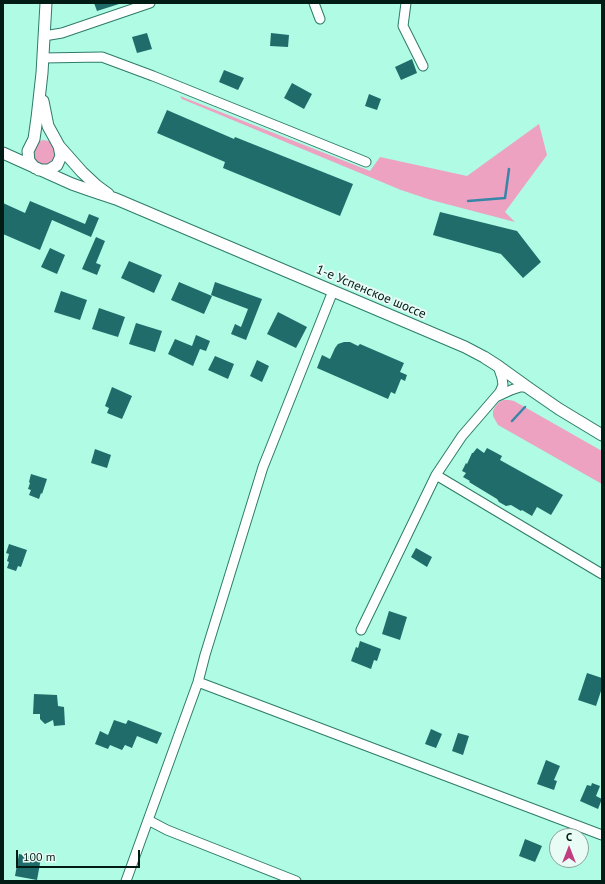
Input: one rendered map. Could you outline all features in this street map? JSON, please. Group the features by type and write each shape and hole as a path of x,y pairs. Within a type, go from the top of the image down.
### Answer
{"main road":[{"path":"46,3 41,87 34,139 28,151 28,158 31,164 37,169 48,170 57,165 61,156 58,145"},
{"name":"1-е Успенское шоссе","path":"41,87 46,118 50,130 58,145"},
{"name":"1-е Успенское шоссе","path":"3,151 20,149 43,137 50,138 91,180 116,199"},
{"name":"1-е Успенское шоссе","path":"3,151 37,169 92,192 116,199 466,347 498,366 558,409 602,435"}],"street":[{"path":"44,36 62,33 150,3"},
{"path":"314,3 320,19"},
{"path":"406,3 403,26 423,66"},
{"path":"43,58 102,57 366,162"},
{"path":"126,881 198,682 207,647 263,467 333,291"},
{"path":"361,630 436,475 462,436 500,392 503,385 498,366"},
{"path":"496,397 520,387 527,387"},
{"path":"436,475 602,574"},
{"path":"198,682 602,835"},
{"path":"148,820 167,830 296,881"}],"shaded area":[{"path":"180,96 370,171 380,157 467,176 539,124 547,155 505,212 515,222 431,200 401,190 182,99"},
{"path":"43,140 49,141 53,144 57,158 48,166 36,163 31,154 38,142"},
{"path":"503,400 514,401 602,451 602,484 498,425 493,416 493,411 498,403"}],"building":[{"path":"94,3 119,3 119,4 97,11"},
{"path":"147,33 152,49 137,53 132,37"},
{"path":"271,33 289,35 288,47 270,46"},
{"path":"412,59 417,73 401,80 395,67"},
{"path":"224,70 244,78 238,90 219,82"},
{"path":"292,83 312,94 304,109 284,98"},
{"path":"369,94 381,99 377,110 365,106"},
{"path":"167,110 234,139 235,137 353,184 340,216 223,168 225,162 157,133"},
{"path":"30,201 85,224 89,214 99,218 91,237 52,220 40,250 3,234 3,203 25,213"},
{"path":"440,212 517,231 541,262 523,278 501,254 433,235"},
{"path":"96,237 105,241 96,263 101,265 97,275 82,269"},
{"path":"50,248 65,255 57,274 41,267"},
{"path":"129,261 162,275 154,293 121,278"},
{"path":"179,282 212,296 204,314 171,300"},
{"path":"215,282 262,299 246,340 231,334 235,324 241,327 248,309 211,295"},
{"path":"61,291 87,300 80,320 54,312"},
{"path":"99,308 125,317 118,337 92,329"},
{"path":"278,312 307,327 296,348 267,334"},
{"path":"136,323 162,331 155,352 129,344"},
{"path":"196,335 210,341 206,351 200,349 193,366 168,354 175,339 192,346"},
{"path":"350,342 358,346 360,344 404,363 400,372 407,375 405,381 401,379 395,394 391,392 388,399 317,368 322,355 330,359 338,344"},
{"path":"215,356 234,364 228,379 208,370"},
{"path":"257,360 269,366 262,382 250,376"},
{"path":"112,387 132,396 122,419 107,413 109,408 105,406"},
{"path":"477,448 484,453 487,448 502,456 500,460 563,495 551,515 537,507 532,516 511,505 506,506 463,477 466,473 462,471 472,453"},
{"path":"95,449 111,455 107,468 91,463"},
{"path":"31,474 47,479 39,499 29,495 31,490 28,489"},
{"path":"9,544 27,550 21,567 18,566 16,571 7,568 9,554 6,553"},
{"path":"416,548 432,557 427,567 411,557"},
{"path":"389,611 407,617 400,640 382,634"},
{"path":"360,641 381,649 377,661 374,660 371,669 351,661"},
{"path":"587,673 602,678 602,688 596,706 578,700"},
{"path":"34,694 57,695 58,706 64,707 65,725 54,726 53,720 45,724 40,719 40,714 33,714"},
{"path":"114,720 126,724 128,720 162,733 157,744 137,736 132,748 125,745 122,750 110,745 108,749 95,744 100,731 108,735"},
{"path":"431,729 442,734 436,748 425,744"},
{"path":"458,733 469,736 463,755 452,751"},
{"path":"546,760 560,766 554,780 557,781 554,790 537,784"},
{"path":"592,783 600,786 596,796 602,799 598,809 580,801 587,785 591,786"},
{"path":"525,839 542,846 535,862 519,856"},
{"path":"19,854 41,858 37,880 15,876"}],"waterway":[{"path":"468,201 505,198 509,169"},
{"path":"512,421 525,407"}]}
